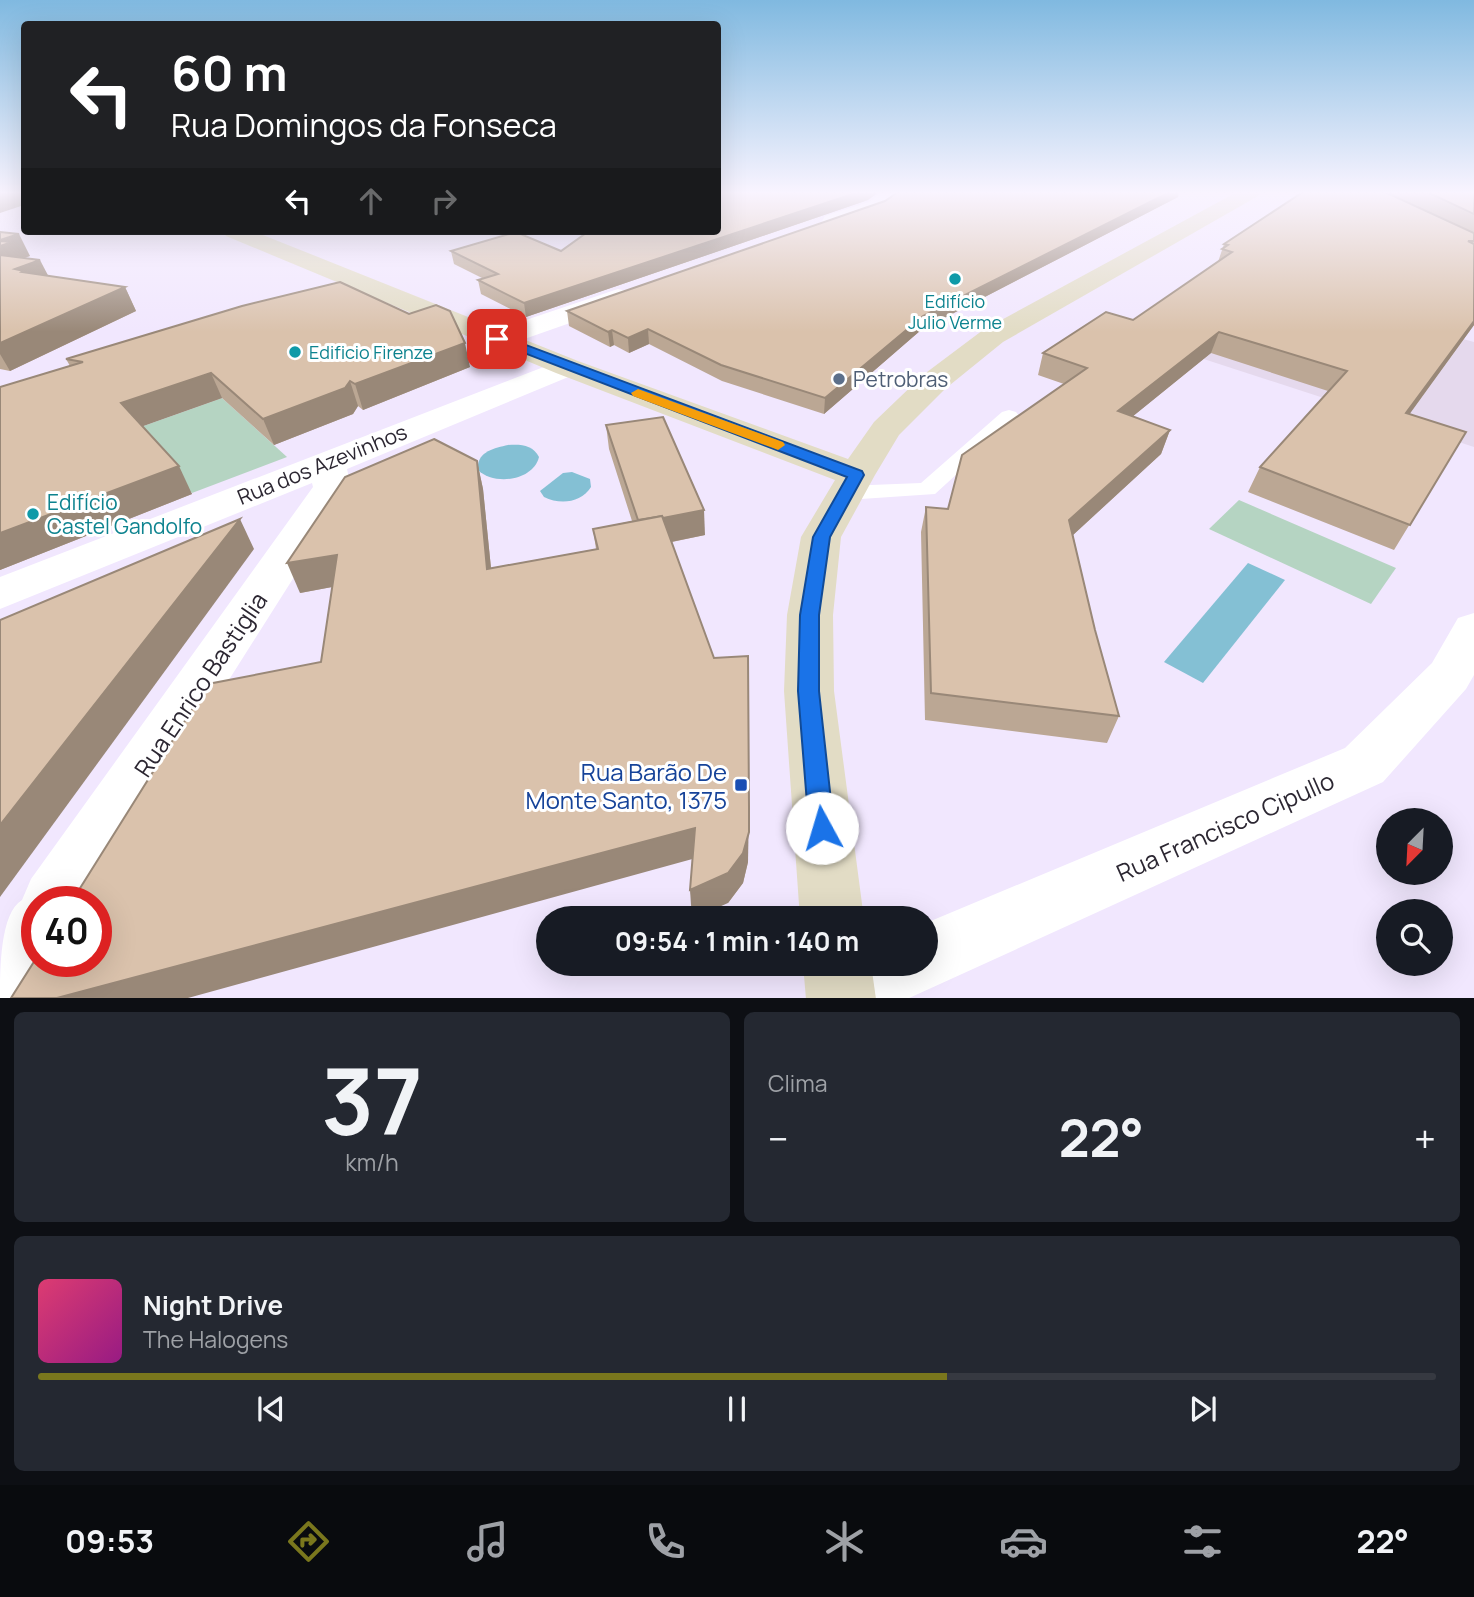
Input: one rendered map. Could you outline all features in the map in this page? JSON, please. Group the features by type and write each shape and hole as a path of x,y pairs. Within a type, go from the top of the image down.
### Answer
{"street":[{"path":"252,239 851,484"},
{"path":"831,906 809,691 810,615 821,537 851,484 896,420 934,382 993,336 1168,239"},
{"path":"316,296 360,283"},
{"path":"497,339 639,290"},
{"name":"Rua dos Azevinhos","path":"0,594 567,367"},
{"name":"Rua Enrico Bastiglia","path":"63,886 332,487 327,462"},
{"name":"Rua Francisco Cipullo","path":"938,951 1364,765 1448,677 1474,630"},
{"path":"0,980 21,949"},
{"path":"836,989 872,976"}],"lane":[{"path":"851,484 928,489 1009,416"}],"shaded area":[{"path":"1219,273 1474,342 1474,447 1130,335"}],"green space":[{"path":"222,398 287,457 192,493 135,429"},
{"path":"1239,500 1396,568 1371,604 1209,529"}],"water":[{"path":"522,445 533,450 539,457 535,465 521,476 503,479 493,478 478,470 483,455 492,449"},
{"path":"572,472 590,479 591,487 587,492 576,499 563,502 544,497 540,491 563,473"},
{"path":"1248,563 1285,580 1203,683 1164,662"}],"building":[{"path":"494,239 532,239 561,251 578,239 718,239 524,303 478,280 498,274 451,251"},
{"path":"776,239 1077,239 923,316 825,398 721,365 648,329 628,338 612,330 608,332 567,311"},
{"path":"1232,239 1474,239 1474,241 1468,241 1474,244 1474,321 1406,413 1466,432 1410,525 1260,467 1347,371 1219,332 1118,411 1170,430 1069,520 1119,716 931,693 926,507 948,509 962,455 1087,368 1043,353 1106,312 1133,320 1232,252 1222,249 1228,245 1224,244"},
{"path":"0,255 40,260 15,269 24,271 22,272 125,287 0,343"},
{"path":"340,282 409,314 436,305 450,311 465,343 355,384 350,381 345,388 263,419 211,373 121,403 179,466 0,533 0,387 83,362 66,359 242,306"},
{"path":"663,417 704,510 638,520 606,425"},
{"path":"434,439 477,461 487,569 598,549 593,529 662,516 714,658 748,656 749,832 743,853 728,873 690,890 695,828 57,998 11,998 24,977 112,977 112,886 81,886 208,684 321,662 337,555 287,563 345,477"},
{"path":"240,519 0,825 0,620"}],"slow traffic":[{"path":"638,393 778,445"}],"place":[{"name":"Edifício Julio Verme","path":"955,279"},
{"name":"Edificio Firenze","path":"295,352"},
{"name":"Petrobras","path":"839,379"},
{"name":"Edifício Castel Gandolfo","path":"33,514"},
{"name":"Rua Barão De Monte Santo, 1375","path":"741,785"}],"route":[{"path":"497,339 856,475 821,537 810,615 809,691 822,828"}]}
